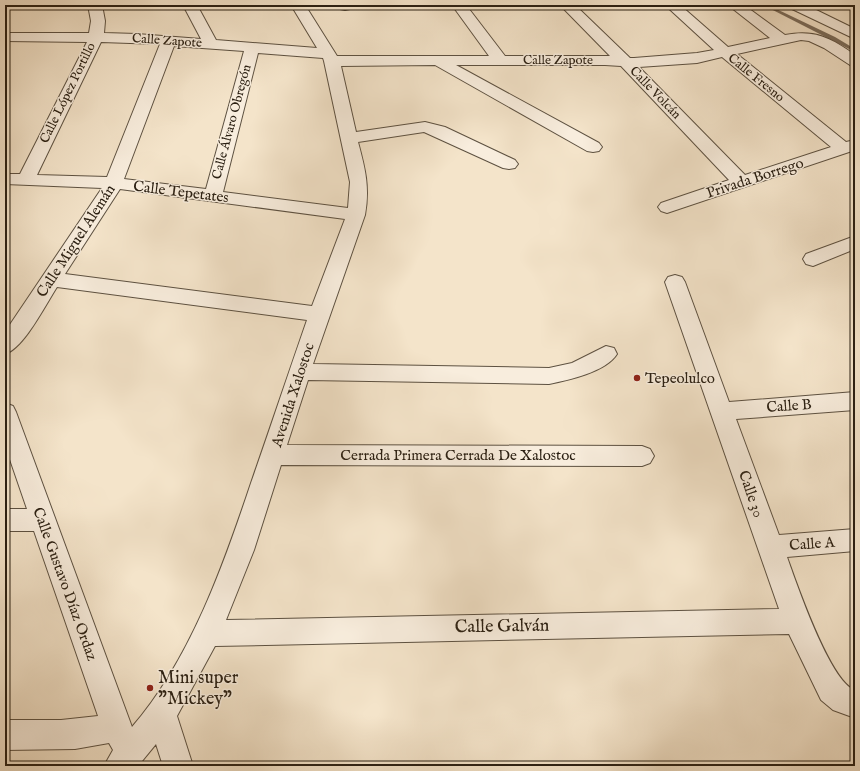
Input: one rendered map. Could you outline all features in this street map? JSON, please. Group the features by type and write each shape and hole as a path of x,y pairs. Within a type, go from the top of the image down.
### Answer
{"street":[{"name":"Calle López Portillo","path":"26,179 96,38 98,20 95,5"},
{"path":"190,5 211,44"},
{"name":"Avenida Xalostoc","path":"125,759 162,715 207,633 241,550 274,455 319,314 356,215 359,199 359,182 330,57 298,5"},
{"path":"459,5 501,61"},
{"name":"Calle Volcán","path":"567,5 625,62 742,183"},
{"name":"Calle Fresno","path":"672,5 725,52 849,147"},
{"path":"735,5 782,40"},
{"path":"795,5 855,35"},
{"name":"Calle Zapote","path":"5,37 169,40 330,57 440,62 606,60 642,63 697,58 801,36 814,38 829,44 855,62"},
{"name":"Calle Miguel Alemán","path":"5,346 15,334 114,183 169,40"},
{"name":"Calle Álvaro Obregón","path":"213,195 252,48"},
{"path":"440,62 593,147"},
{"path":"348,138 425,127 439,131 509,164"},
{"name":"Privada Borrego","path":"667,207 849,147"},
{"name":"Calle Tepetates","path":"5,179 114,183 356,215"},
{"path":"813,259 855,242"},
{"path":"50,279 319,314"},
{"name":"Calle 30","path":"675,282 797,620 828,686 835,695 848,702"},
{"path":"300,372 548,376 577,370 606,354"},
{"name":"Calle B","path":"722,411 855,401"},
{"name":"Calle Gustavo Díaz Ordaz","path":"5,412 116,726 125,759"},
{"name":"Cerrada Primera Cerrada De Xalostoc","path":"274,455 642,456"},
{"path":"5,520 43,520"},
{"name":"Calle A","path":"770,547 855,540"},
{"name":"Calle Galván","path":"207,633 797,620"},
{"path":"162,715 178,766"},
{"path":"5,735 83,733 101,731 116,726"}],"waterway":[{"path":"765,5 833,38 855,51"}],"place":[{"name":"Tepeolulco","path":"637,378"},
{"name":"Mini super \"Mickey\"","path":"150,688"}]}
